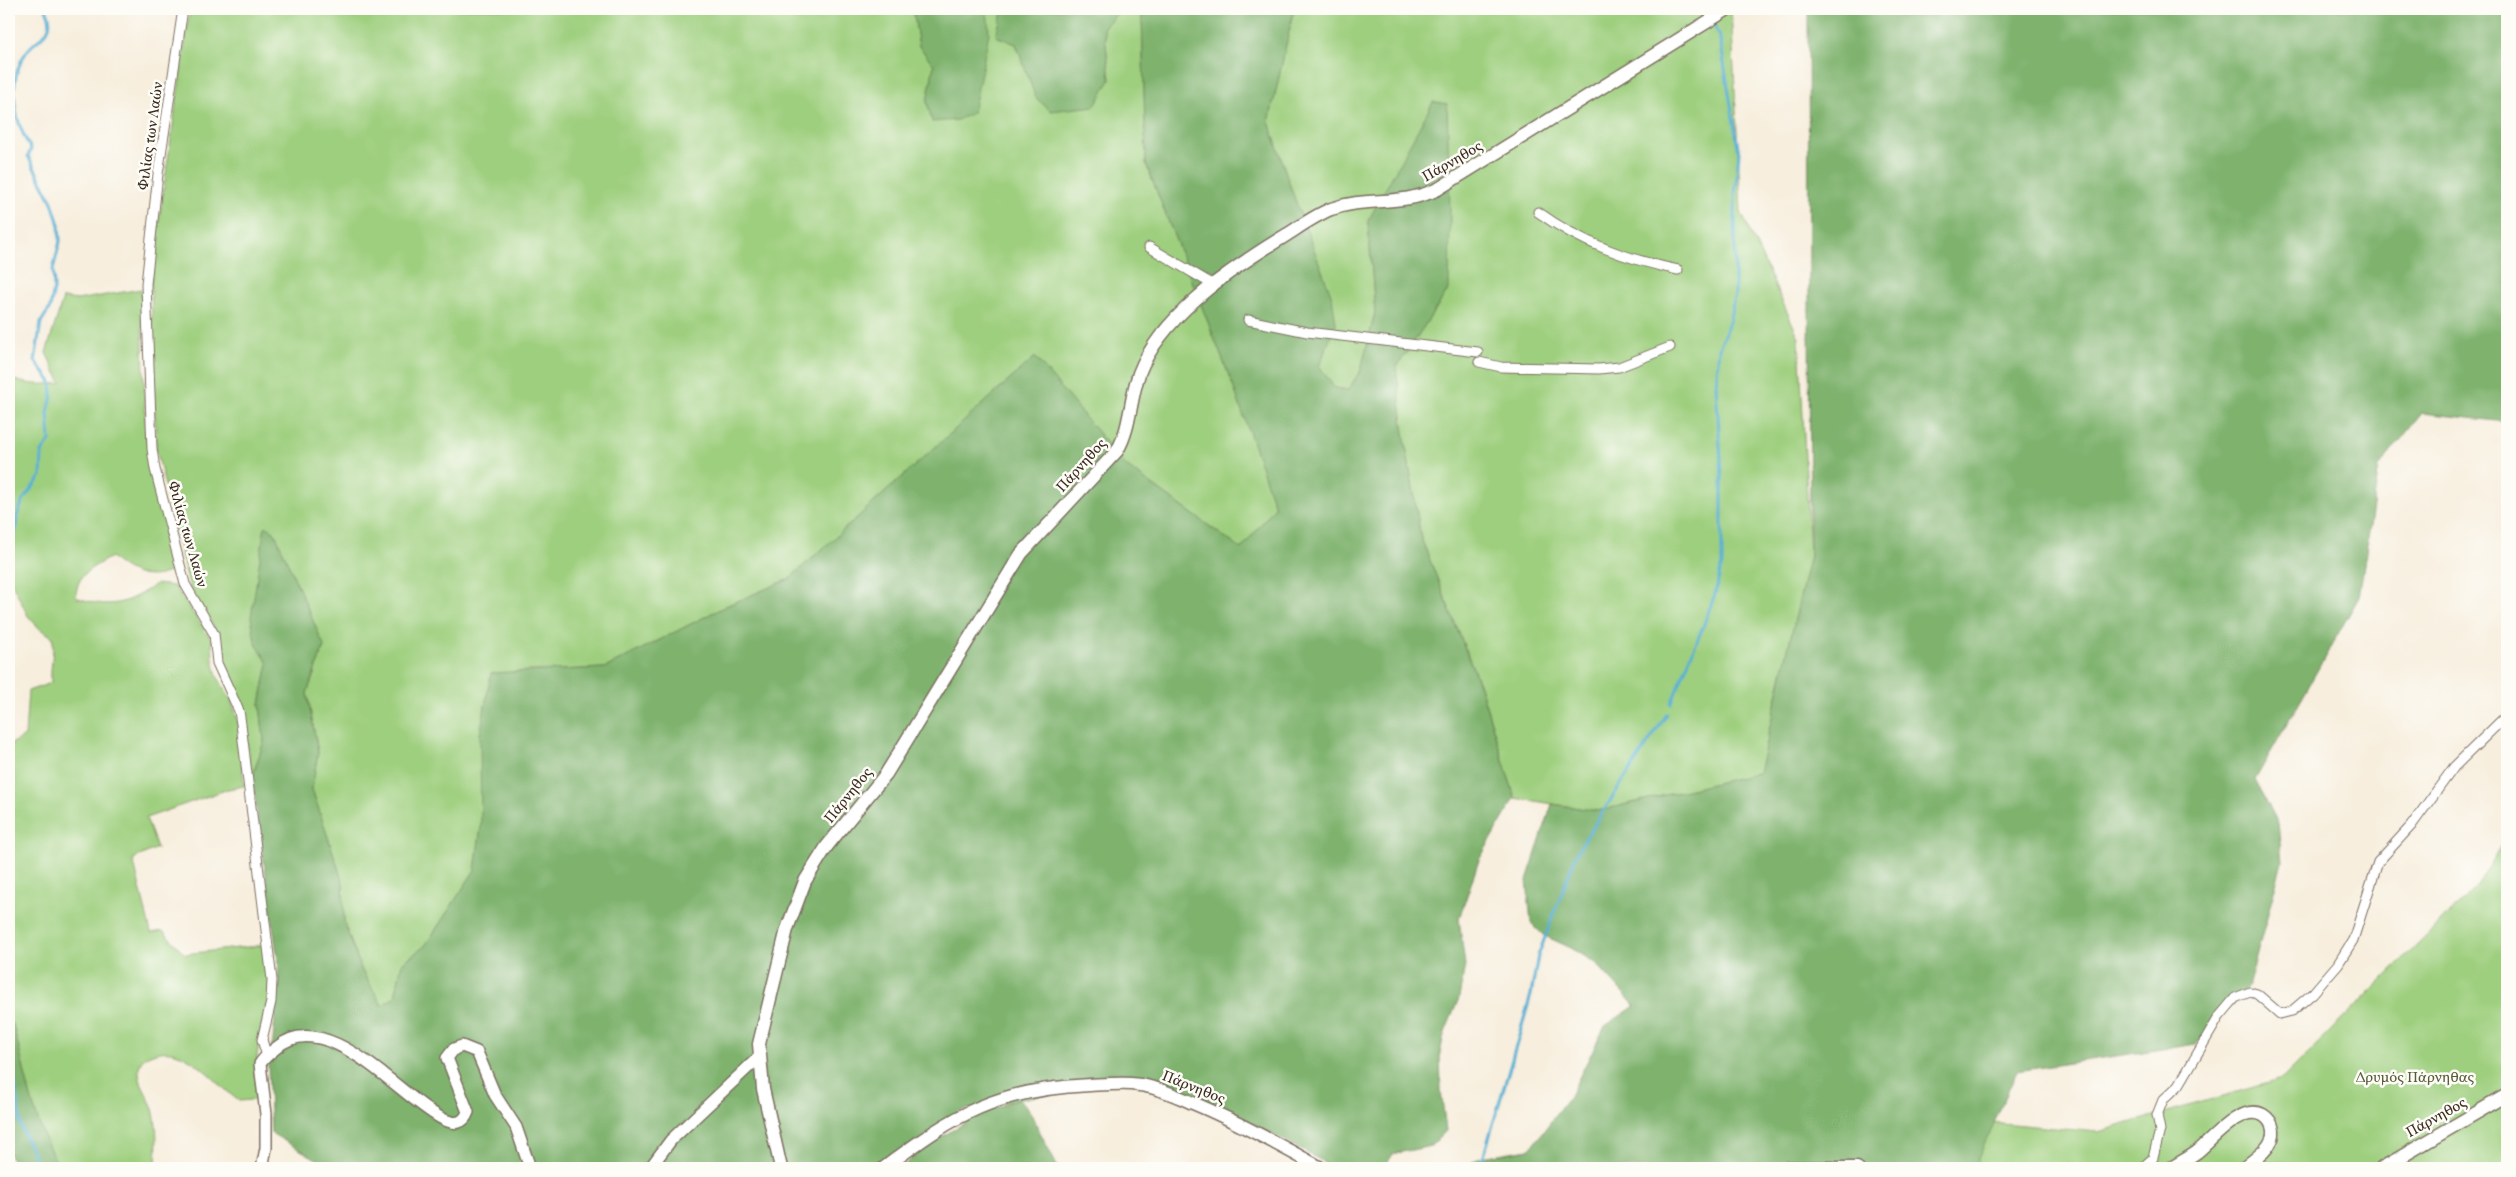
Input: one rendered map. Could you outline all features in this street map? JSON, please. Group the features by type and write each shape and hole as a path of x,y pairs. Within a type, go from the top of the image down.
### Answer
{"main road":[{"name":"Πάρνηθος","path":"781,1168 763,1089 759,1057 761,1031 787,929 799,893 811,868 827,846 886,774 1021,554 1112,459 1127,431 1133,390 1143,363 1168,328 1212,284 1278,239 1330,210 1352,204 1414,199 1438,190 1724,12"},
{"name":"Πάρνηθος","path":"884,1168 952,1120 996,1100 1050,1089 1119,1084 1149,1087 1170,1093 1241,1124 1321,1168"},
{"name":"Πάρνηθος","path":"2382,1168 2507,1095"},
{"path":"2171,1168 2196,1152 2240,1116 2253,1112 2260,1113 2270,1123 2273,1136 2267,1148 2244,1168"},
{"path":"1788,1168 1857,1168"}],"street":[{"name":"Φιλίας των Λαών","path":"183,9 158,174 146,284 152,449 155,469 185,584 214,634 217,663 238,711 241,724 272,980 271,1002 262,1040 267,1056"},
{"path":"1538,212 1579,238 1613,253 1678,270"},
{"path":"1148,247 1212,284"},
{"path":"1248,320 1307,332 1478,352"},
{"path":"1479,362 1501,367 1599,369 1619,367 1670,347"},
{"path":"2142,1168 2153,1158 2160,1130 2157,1115 2163,1100 2179,1085 2219,1017 2235,998 2250,992 2257,994 2280,1014 2292,1011 2313,993 2338,964 2353,940 2378,862 2411,826 2454,767 2507,715"},
{"path":"262,1168 266,1148 266,1114 260,1064 282,1042 290,1039 317,1037 337,1043 376,1068 428,1112 442,1120 462,1120 468,1112 447,1058 454,1049 462,1046 476,1052 495,1094 516,1127 530,1168"},
{"path":"650,1168 670,1140 759,1057"}],"green space":[{"path":"190,9 913,9 919,46 934,65 927,102 988,12 987,9 1003,9 996,36 1016,44 1036,98 1110,80 1104,27 1122,9 1149,9 1142,15 1146,164 1235,391 1276,507 1241,549 1126,466 1035,358 789,579 726,606 605,668 491,673 481,826 475,870 425,946 402,963 395,998 382,1005 362,971 344,923 343,883 312,789 318,752 307,693 324,646 255,642 268,663 260,704 264,741 252,778 242,709 223,664 219,635 190,589 156,448 151,286"},
{"path":"913,9 987,9 989,33 973,113 957,120 932,122 927,102 934,65 919,46"},
{"path":"1003,9 1122,9 1104,27 1110,80 1095,106 1051,111 1036,98 1016,44 996,36"},
{"path":"1149,9 1294,9 1269,122 1291,189 1332,297 1336,324 1319,366 1335,388 1348,390 1361,370 1375,313 1368,221 1433,102 1447,104 1450,211 1449,289 1396,368 1404,434 1421,538 1479,684 1515,798 1479,860 1459,919 1465,965 1459,998 1444,1035 1440,1053 1441,1090 1446,1131 1431,1146 1393,1154 1384,1168 1335,1168 1259,1127 1178,1090 1149,1082 1114,1081 960,1111 881,1168 332,1168 271,1133 268,1066 273,1041 279,968 252,778 264,741 260,704 268,663 255,642 251,617 265,526 274,531 324,646 307,693 318,752 312,789 343,883 344,923 362,971 382,1005 395,997 402,963 425,946 475,870 481,826 480,735 491,673 605,668 726,606 789,579 1035,357 1126,466 1241,549 1275,507 1235,391 1146,164 1142,15"},
{"path":"1294,9 1731,9 1741,212 1799,338 1810,555 1759,773 1598,811 1515,798 1479,683 1421,538 1404,434 1396,368 1449,289 1368,221 1375,313 1361,370 1348,390 1335,388 1319,366 1336,324 1269,122"},
{"path":"1808,9 2507,9 2507,422 2422,413 2379,467 2359,597 2255,780 2278,823 2282,862 2248,987 2196,1044 2017,1071 1974,1168 1465,1168 1478,1158 1530,1149 1570,1096 1605,1026 1635,1006 1596,963 1571,948 1543,935 1531,923 1527,880 1552,804 1598,811 1759,773 1810,555"},
{"path":"141,289 146,436 153,476 178,567 160,575 143,575 126,569 111,557 92,568 82,577 76,597 99,603 118,603 146,591 156,584 174,586 212,640 213,660 217,676 231,700 238,720 244,786 228,789 146,818 157,848 133,859 151,933 163,931 185,954 265,945 269,979 268,1002 261,1027 257,1057 260,1099 239,1101 198,1065 175,1053 163,1052 150,1055 141,1062 139,1074 155,1116 157,1136 156,1163 161,1168 60,1168 43,1134 26,1080 13,1025 9,1021 9,745 25,736 28,691 51,683 53,637 40,629 28,616 9,577 9,378 34,384 61,383 46,353 63,298 77,300"},
{"name":"Δρυμός Πάρνηθας","path":"2507,837 2507,1168 1465,1168 1478,1158 1796,1104 2098,1132 2282,1079 2478,885"},
{"path":"9,1021 13,1025 26,1080 43,1134 60,1168 16,1168 9,1153"},
{"path":"1018,1100 1027,1106 1058,1168 900,1168 927,1147 971,1119"}],"waterway":[{"path":"9,543 16,530 17,516 23,500 41,476 42,452 50,441 48,412 52,396 51,382 35,361 41,322 50,308 54,288 53,270 60,241 59,225 52,202 28,156 31,149 16,113 15,100 15,86 21,61 30,47 49,28 50,20 46,9"},
{"path":"1706,9 1710,17"},
{"path":"1671,704 1715,594 1722,564 1722,475 1716,387 1719,348 1729,322 1735,294 1735,194 1739,153 1720,39 1713,23"},
{"path":"1478,1168 1484,1155 1531,995 1538,956 1578,850 1667,714"},
{"path":"9,1039 21,1127 39,1168"}]}
